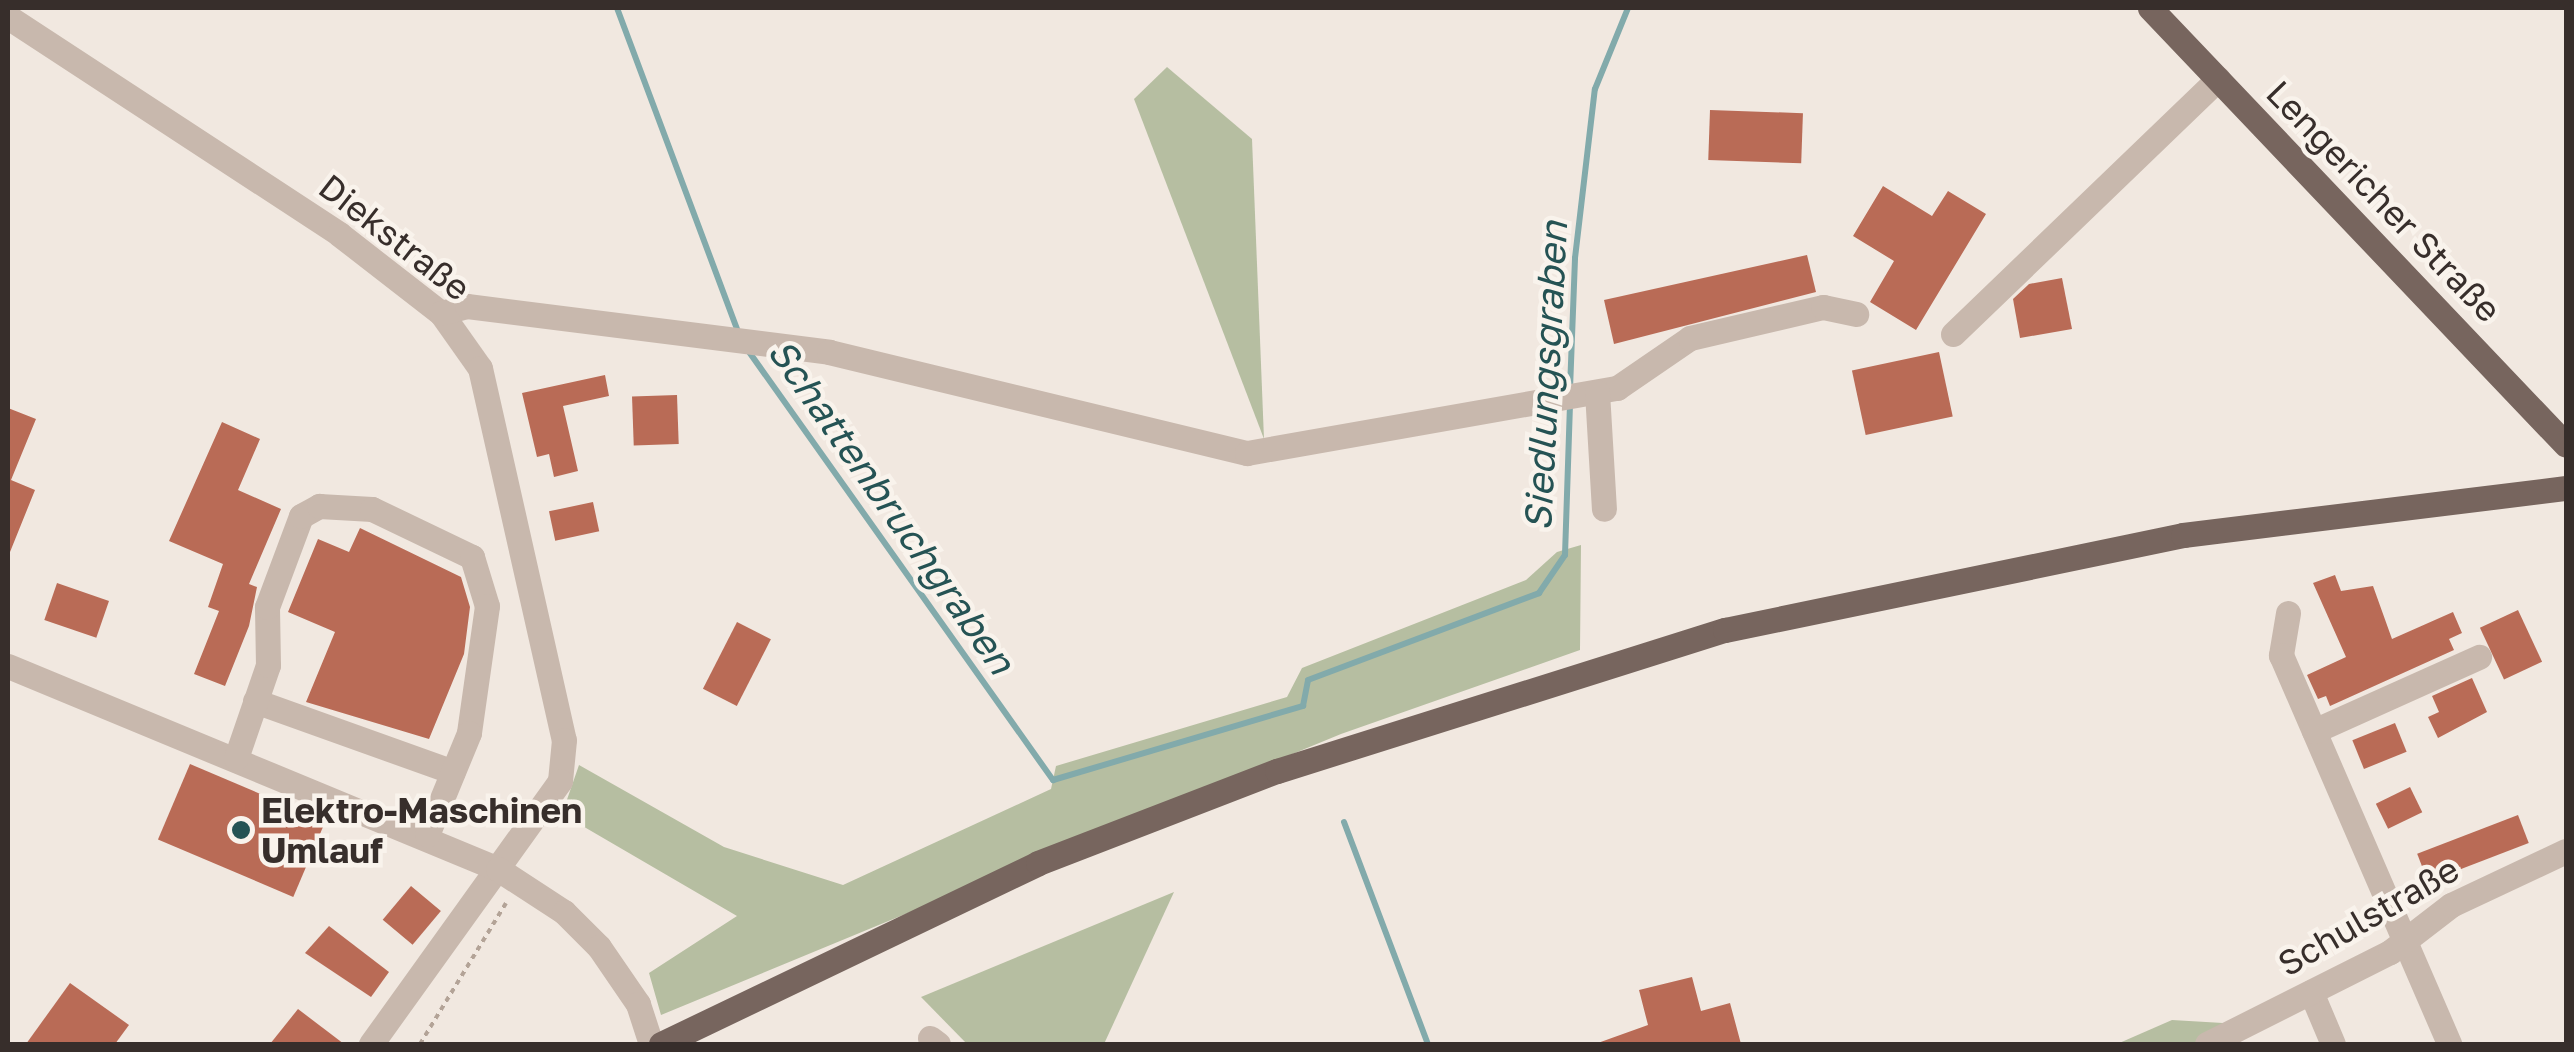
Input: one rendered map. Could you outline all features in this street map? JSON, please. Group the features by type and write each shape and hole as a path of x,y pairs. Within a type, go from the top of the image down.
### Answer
{"main road":[{"name":"Lengericher Straße","path":"2150,8 2566,444"},
{"path":"661,1044 1038,864 1277,771 1725,630 2183,535 2566,488"}],"street":[{"name":"Diekstraße","path":"8,17 234,161 441,313 480,368 498,427 564,740 560,781 508,876 371,1044"},
{"path":"1952,334 2218,80"},
{"path":"441,313 467,306 754,340 971,381 1247,453 1617,388 1690,338 1824,307 1856,314"},
{"path":"1583,394 1604,510"},
{"path":"236,758 268,665 266,607 301,516 339,504 372,509 472,556 480,573 490,632 474,717 427,835"},
{"path":"2288,613 2281,656 2449,1044"},
{"path":"2314,732 2479,656"},
{"path":"8,666 427,835 508,876 599,947 638,1004 651,1044"},
{"path":"256,701 453,772"},
{"name":"Schulstraße","path":"2207,1044 2403,941 2450,904 2566,851"},
{"path":"2310,992 2333,1044"}],"path":[{"path":"420,1044 508,876"}],"green space":[{"path":"1167,67 1252,139 1264,439 1134,99"},
{"path":"1581,545 1580,650 1341,734 661,1015 649,973 737,916 562,814 579,765 724,847 843,885 1051,789 1056,766 1287,697 1302,668 1526,580 1557,552"},
{"path":"1174,892 1104,1044 967,1044 921,997"},
{"path":"2172,1020 2240,1024 2196,1044 2117,1044"}],"building":[{"path":"1710,110 1803,113 1801,163 1708,160"},
{"path":"1883,186 1932,216 1948,191 1986,214 1916,330 1870,302 1894,261 1853,236"},
{"path":"1807,255 1816,292 1614,344 1604,300"},
{"path":"2062,278 2072,329 2020,338 2013,299 2029,284"},
{"path":"1939,352 1953,417 1866,435 1852,371"},
{"path":"605,375 609,396 563,406 578,471 554,477 549,454 537,457 522,393"},
{"path":"677,395 679,444 634,446 632,397"},
{"path":"8,408 36,419 11,480 35,490 8,557"},
{"path":"222,422 260,439 238,490 281,509 249,584 257,587 249,626 225,686 194,674 219,611 208,607 223,564 169,541"},
{"path":"593,502 599,531 555,541 549,511"},
{"path":"360,528 461,577 470,607 464,654 429,739 306,702 335,632 288,612 318,539 349,552"},
{"path":"2335,575 2341,591 2373,586 2392,639 2453,612 2462,633 2449,639 2454,650 2330,706 2326,696 2318,699 2307,675 2346,657 2313,583"},
{"path":"57,583 109,601 96,638 44,620"},
{"path":"2518,610 2542,662 2504,679 2480,628"},
{"path":"737,622 771,639 737,706 703,689"},
{"path":"2472,678 2487,712 2438,738 2428,717 2439,712 2432,696"},
{"path":"2395,723 2407,752 2364,769 2352,740"},
{"name":"Elektro-Maschinen Umlauf","path":"190,764 325,821 293,897 158,839"},
{"path":"2410,787 2422,812 2388,829 2376,804"},
{"path":"2518,815 2529,843 2428,882 2417,854"},
{"path":"411,886 441,911 413,945 383,920"},
{"path":"329,926 389,972 371,997 305,953"},
{"path":"1692,977 1701,1011 1730,1003 1741,1044 1595,1044 1648,1025 1639,990"},
{"path":"70,983 129,1025 115,1044 26,1044"},
{"path":"298,1009 344,1044 270,1044"}],"waterway":[{"name":"Schattenbruchgraben","path":"617,8 739,334"},
{"name":"Siedlungsgraben","path":"1570,389 1575,258 1595,89 1628,8"},
{"name":"Schattenbruchgraben","path":"747,349 1053,780 1303,706 1308,680 1539,593 1565,555 1570,401"},
{"name":"Schattenbruchgraben","path":"1344,822 1428,1044"}],"place":[{"name":"Elektro-Maschinen Umlauf","path":"241,830"}]}
